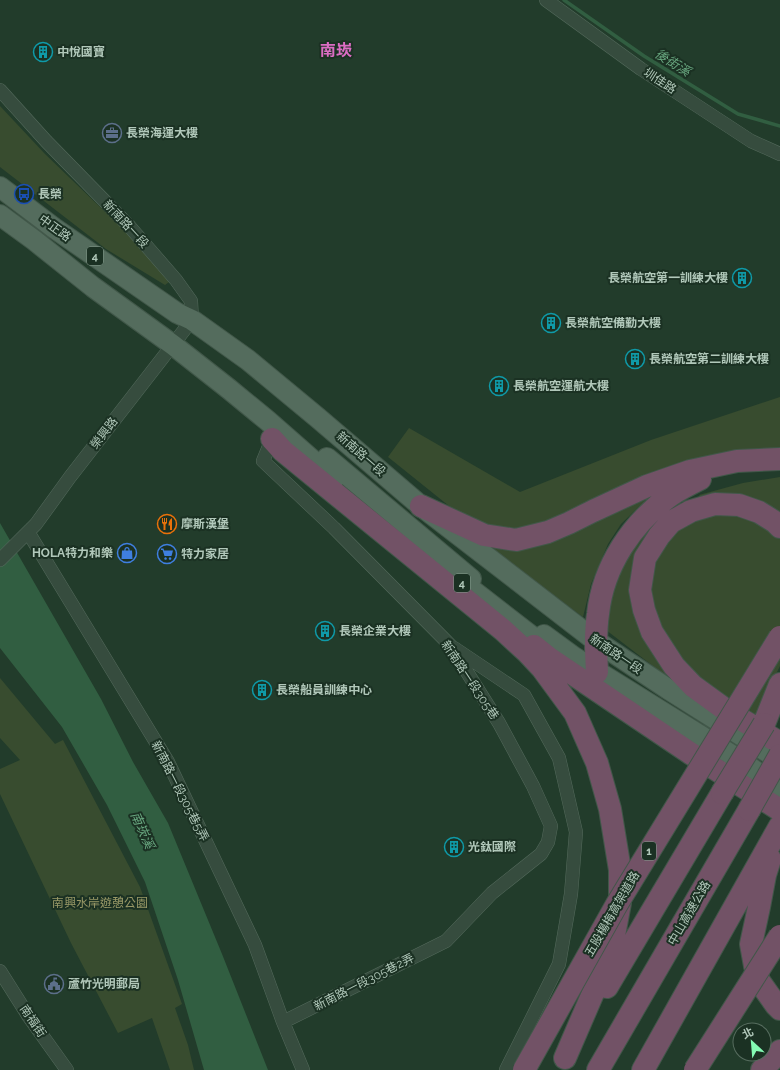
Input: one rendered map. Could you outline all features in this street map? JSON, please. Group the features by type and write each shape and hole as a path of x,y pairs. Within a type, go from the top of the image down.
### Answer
{"highway":[{"path":"272,439 283,450 528,653 542,668 574,713 597,763 610,809 620,870 620,903 615,930 606,963 562,1064"},
{"path":"421,506 484,535 516,540 548,532 647,486 690,471 737,461 780,459"},
{"path":"596,672 598,613 604,585 615,558 623,544 645,517 672,494 702,478 721,474 752,461"},
{"path":"780,527 759,512 739,505 715,504 692,511 671,522 659,536 645,558 640,590 644,610 652,632 674,666 683,676 693,686 726,710 780,743"},
{"path":"401,548 416,554 549,658 690,753 777,798"},
{"name":"五股楊梅高架道路","path":"524,1070 617,904 780,637"},
{"path":"764,724 780,684"},
{"path":"562,1064 722,793 780,698"},
{"name":"中山高速公路","path":"598,1070 780,755"},
{"path":"780,826 765,875 751,944 759,981 780,1009"},
{"path":"644,1070 780,826"},
{"path":"695,1070 780,936"},
{"path":"762,1070 780,1051"}],"main road":[{"name":"中正路","path":"0,187 54,228 177,313 192,320"},
{"name":"中正路","path":"0,215 93,287 173,345"},
{"name":"新南路一段","path":"192,320 248,360 421,506 596,641 668,689 780,760"},
{"name":"新南路一段","path":"173,345 192,352 251,392 288,426 467,576 596,672 743,762 777,798"},
{"path":"173,345 180,367 272,439"},
{"name":"4","path":"173,345 268,421 302,452 416,547 531,636 606,690 777,798"}],"street":[{"name":"圳佳路","path":"546,0 641,69 751,141 780,154"},
{"name":"新南路一段","path":"0,90 46,141 130,226 176,280 191,301 192,320"},
{"name":"榮興路","path":"0,560 36,524 70,477 192,320"},
{"name":"新南路一段305巷","path":"272,439 264,461 334,528 450,645 499,723 533,786 551,826 548,842 541,854 492,893 446,941"},
{"name":"新南路一段305巷5弄","path":"28,532 168,762 255,945 283,1022 303,1070"},
{"path":"450,645 524,695 559,758 576,832 571,894 559,964 506,1070"},
{"name":"新南路一段305巷2弄","path":"283,1022 446,941"},
{"name":"南福街","path":"0,970 29,1017 67,1070"}],"green space":[{"path":"0,106 45,154 125,231 169,282 165,285 106,249 0,167"},
{"path":"780,397 780,447 699,461 548,526 507,533 459,514 388,457 409,428 520,492 651,440"},
{"path":"780,477 780,516 702,500 699,495 743,483"},
{"path":"644,498 645,501 621,524 608,544 591,584 583,617 481,542"},
{"path":"717,512 749,516 775,532 780,539 780,666 752,722 697,677 673,650 653,614 649,578 659,548 684,523"},
{"path":"653,529 639,552 670,673 666,676 606,630 611,597 626,560 648,530"},
{"name":"南興水岸遊憩公園","path":"0,678 55,744 63,740 140,887 182,1004 175,1008 188,1045 194,1070 170,1070 152,1018 118,1033 71,943 0,794 0,769 20,760 0,738"}],"water":[{"name":"南崁溪","path":"0,523 101,699 133,762 168,823 268,1070 204,1070 178,980 145,882 107,805 62,727 0,648"}],"waterway":[{"name":"後街溪","path":"564,0 644,56 738,114 780,126"}],"place":[{"name":"中悅國寶","path":"43,52"},
{"name":"長榮海運大樓","path":"112,133"},
{"name":"長榮","path":"24,194"},
{"name":"長榮航空第一訓練大樓","path":"742,278"},
{"name":"長榮航空備勤大樓","path":"551,323"},
{"name":"長榮航空第二訓練大樓","path":"635,359"},
{"name":"長榮航空運航大樓","path":"499,386"},
{"name":"摩斯漢堡","path":"167,524"},
{"name":"HOLA特力和樂","path":"127,553"},
{"name":"特力家居","path":"167,554"},
{"name":"長榮企業大樓","path":"325,631"},
{"name":"長榮船員訓練中心","path":"262,690"},
{"name":"光鈦國際","path":"454,847"},
{"name":"蘆竹光明郵局","path":"54,984"}],"district":[{"name":"南崁","path":"336,50"}]}
